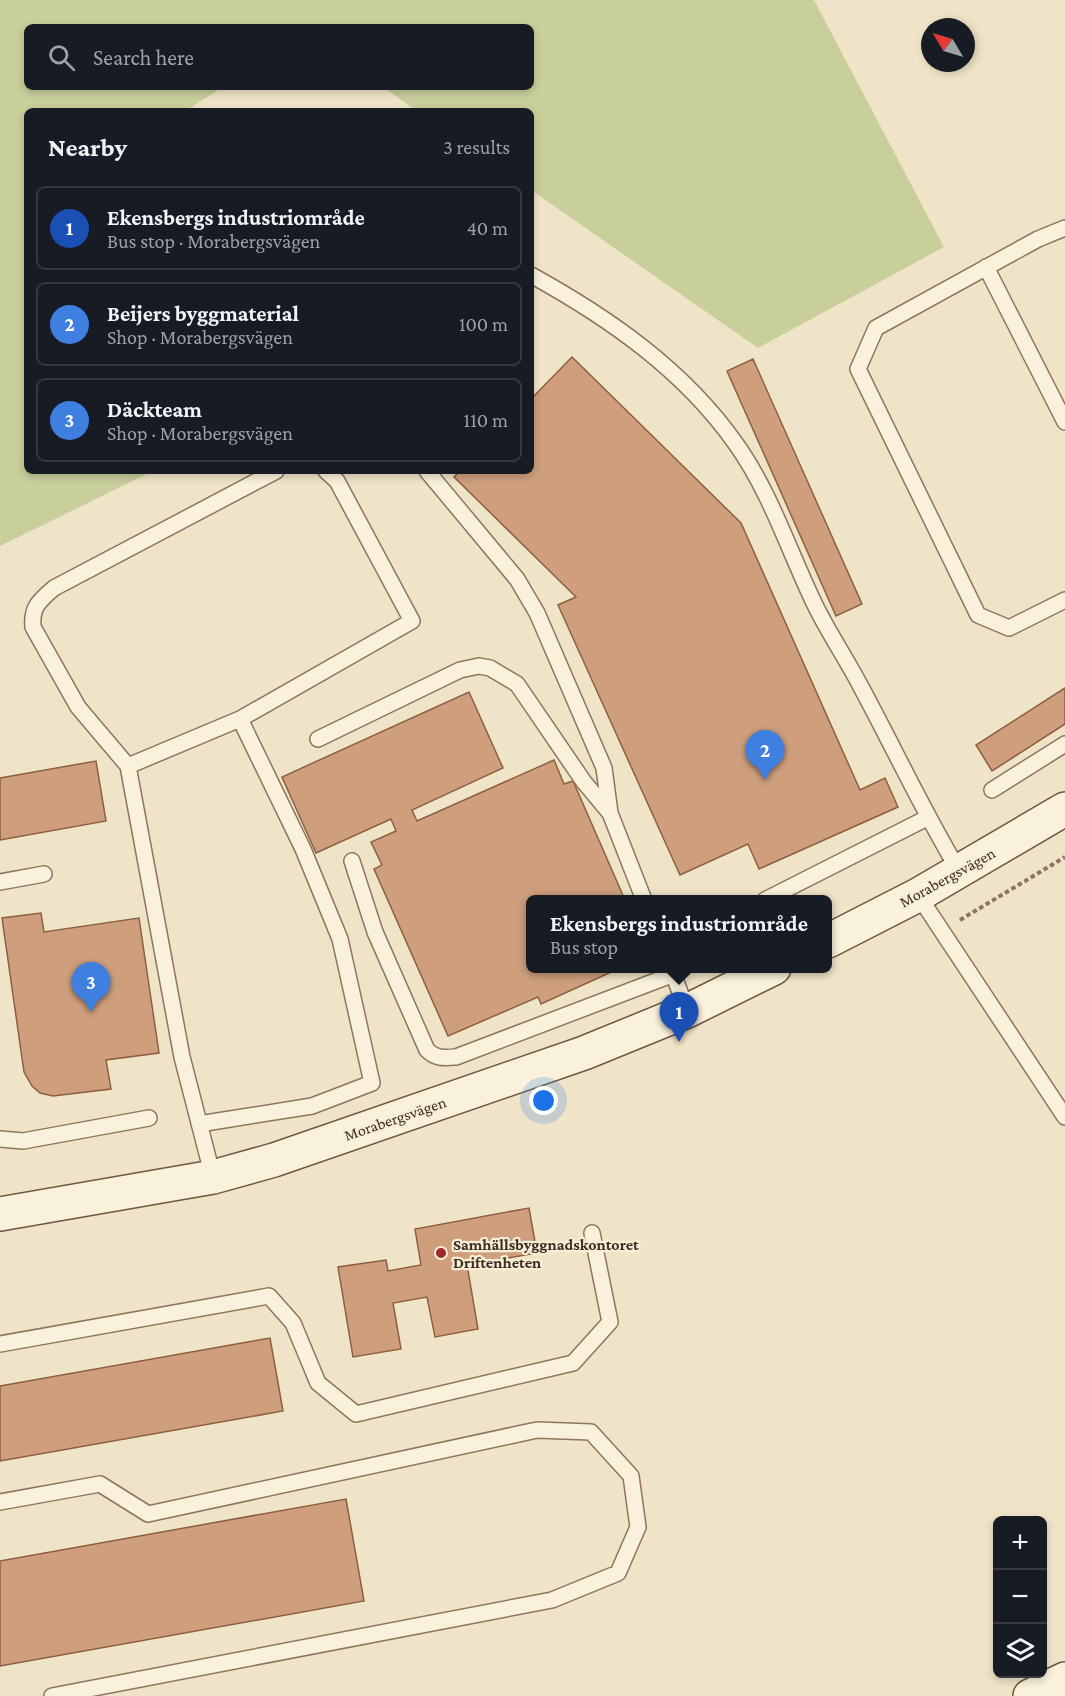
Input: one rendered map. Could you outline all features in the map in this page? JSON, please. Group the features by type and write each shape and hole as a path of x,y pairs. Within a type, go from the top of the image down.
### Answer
{"street":[{"name":"Morabergsvägen","path":"832,939 918,895 1065,809"},
{"name":"Morabergsvägen","path":"0,1214 213,1177 274,1160 584,1053 687,1011 766,973"},
{"path":"1030,1696 1065,1679"}],"lane":[{"path":"1065,228 1038,238 876,328 858,369 978,615 1009,628 1065,600"},
{"path":"986,267 1065,422"},
{"path":"534,277 574,299 656,356 703,403 737,445 760,485 817,609 861,687 927,818 959,871"},
{"path":"213,1177 182,1057 128,766 78,707 33,627 32,615 35,605 54,588 270,474"},
{"path":"128,766 240,719 412,621 337,481 329,474"},
{"path":"430,474 518,579 537,613 604,768 610,813 642,895"},
{"path":"318,739 460,670 479,666 490,668 517,684 584,782 610,813"},
{"path":"199,1124 312,1106 372,1083 340,939 303,849 240,719"},
{"path":"992,790 1065,744"},
{"path":"775,895 927,818"},
{"path":"352,861 375,932 426,1050 432,1056 441,1059 456,1057 668,973"},
{"path":"0,882 44,874"},
{"path":"918,895 1065,1117"},
{"path":"674,973 687,1011"},
{"path":"0,1139 23,1141 149,1118"},
{"path":"0,1344 269,1296 293,1323 318,1383 356,1414 573,1363 610,1322 592,1233"},
{"path":"0,1502 100,1484 148,1514 537,1430 591,1432 631,1476 638,1527 618,1574 552,1600 52,1696"}],"path":[{"path":"941,931 1065,857"}],"green space":[{"path":"0,0 814,0 944,247 758,348 534,192 534,108 413,108 387,90 534,90 534,24 24,24 24,90 218,90 190,108 24,108 24,474 147,474 0,546"}],"building":[{"path":"572,357 741,523 860,790 885,778 898,807 759,869 748,844 680,875 558,605 576,597 454,477 457,474 534,474 534,396"},
{"path":"753,359 862,604 836,616 727,371"},
{"path":"1065,688 1065,724 992,771 976,745"},
{"path":"469,692 503,768 412,810 417,821 554,760 564,784 573,781 623,895 526,895 526,973 609,973 541,1004 538,997 448,1036 374,869 382,865 371,842 396,831 391,819 316,853 282,777"},
{"path":"96,761 106,821 0,840 0,778"},
{"path":"41,913 44,932 139,918 159,1053 106,1060 111,1089 53,1096 40,1093 32,1086 24,1072 2,918"},
{"path":"529,1208 537,1253 467,1265 478,1329 435,1337 427,1297 393,1303 401,1349 353,1357 338,1267 386,1260 388,1271 421,1265 415,1229"},
{"path":"270,1338 283,1411 0,1461 0,1386"},
{"path":"346,1499 364,1601 0,1666 0,1561"}],"place":[{"name":"Beijers byggmaterial","path":"765,780"},
{"name":"Däckteam","path":"91,1012"},
{"name":"Ekensbergs industriområde","path":"679,1042"},
{"name":"Samhällsbyggnadskontoret Driftenheten","path":"441,1253"}]}
